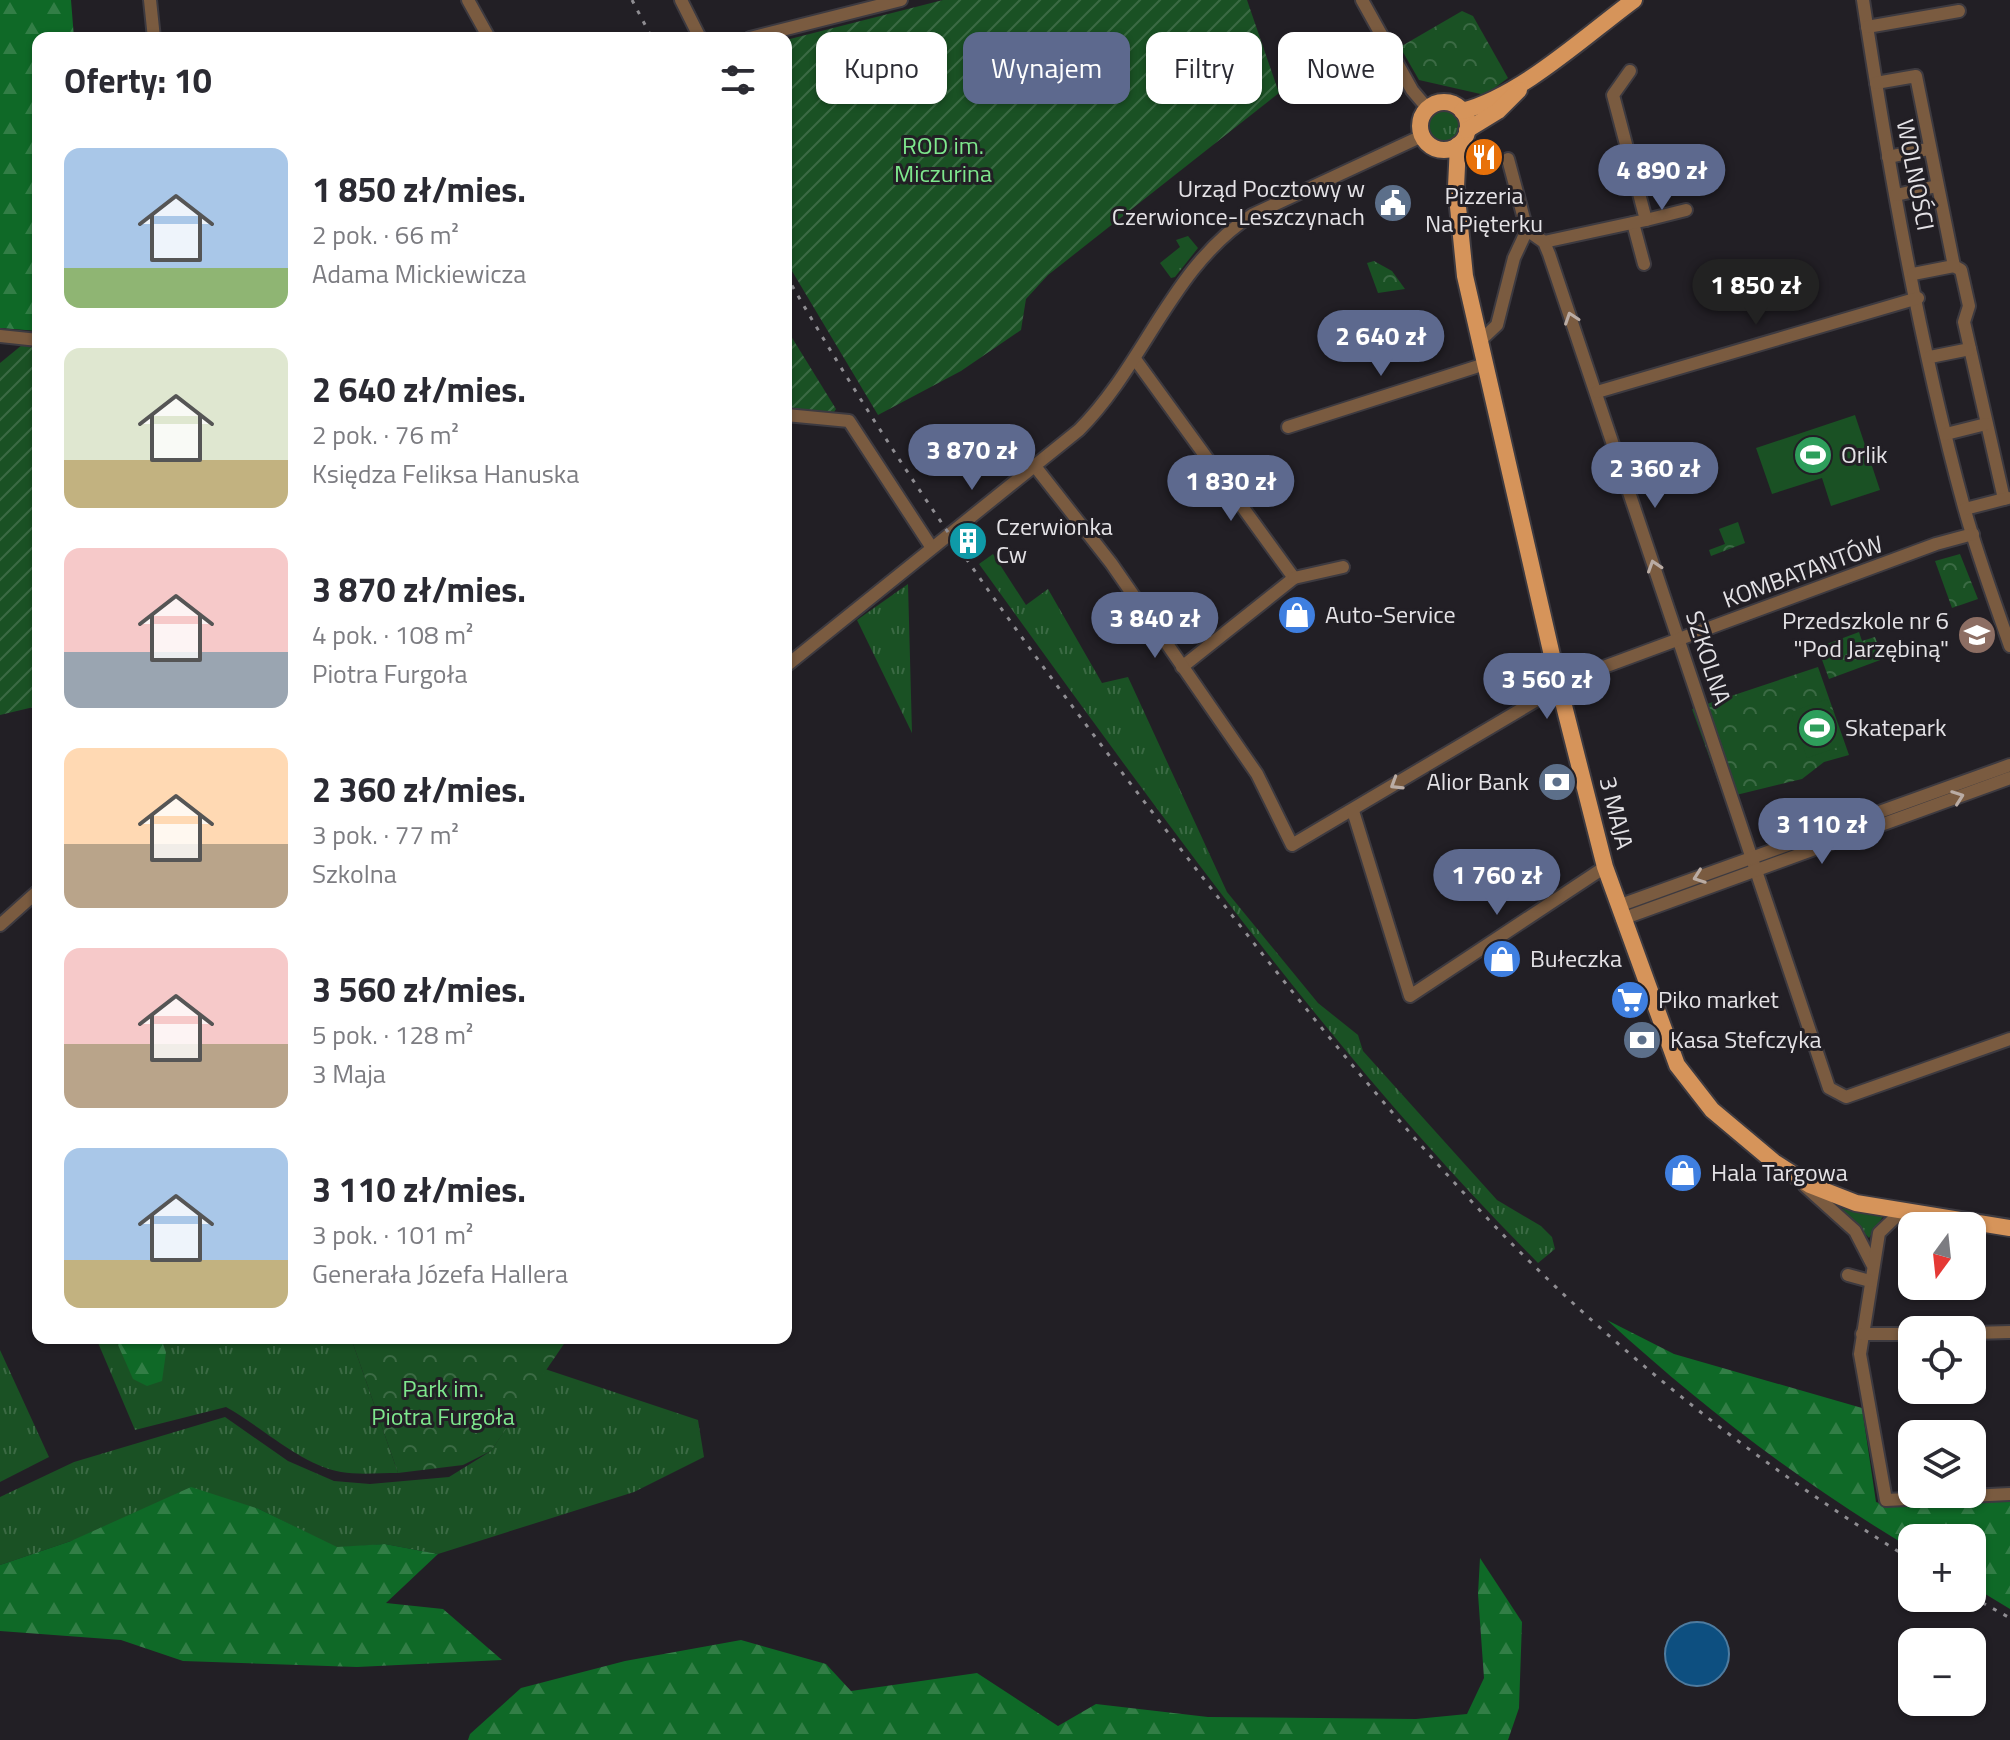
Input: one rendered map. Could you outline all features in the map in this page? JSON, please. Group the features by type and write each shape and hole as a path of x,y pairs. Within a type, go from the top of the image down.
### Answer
{"main road":[{"path":"1529,78 1498,111 1463,137 1437,149 1422,136 1420,121 1428,109 1445,102 1462,111 1479,106 1529,78 1634,0"},
{"path":"1462,111 1463,137"},
{"name":"3 MAJA","path":"1463,137 1456,187 1465,276 1559,686 1605,867 1664,1034 1684,1076 1712,1110 1794,1176 1848,1201 2010,1228"},
{"name":"3 MAJA","path":"1437,149 1456,187"}],"street":[{"path":"150,0 153,32"},
{"path":"468,0 486,32"},
{"path":"681,0 697,32"},
{"path":"842,0 856,11"},
{"path":"774,32 901,0"},
{"path":"1362,0 1412,90 1428,109"},
{"name":"WOLNOŚCI","path":"1863,0 1888,157 1946,434 1965,509 2007,629 2010,646"},
{"path":"1867,27 1959,11"},
{"path":"1630,71 1613,95 1640,222 1644,264"},
{"path":"1876,83 1916,76 1928,149 1954,266"},
{"path":"792,661 1103,406 1204,253 1232,228 1422,136"},
{"path":"1888,157 1928,149"},
{"path":"1508,159 1527,230 1544,242 1611,224 1640,222 1686,210"},
{"path":"1896,195 1937,186"},
{"path":"1480,341 1497,325 1514,258 1527,230"},
{"name":"SZKOLNA","path":"1544,242 1829,1088 1846,1097 2010,1039"},
{"path":"1913,274 1954,266 1961,270 1969,306 1964,322 1986,424 2008,498 1965,509"},
{"path":"1597,392 1918,298"},
{"path":"0,336 32,339"},
{"path":"1930,357 1970,349"},
{"path":"1135,359 1294,578"},
{"path":"1288,427 1485,364"},
{"path":"792,416 849,421 932,548"},
{"path":"1946,434 1986,424"},
{"path":"1034,465 1111,563 1182,667 1294,578 1343,567"},
{"name":"KOMBATANTÓW","path":"1182,667 1257,774 1292,845 1559,686 1936,544 1973,534"},
{"path":"1756,864 2010,765"},
{"path":"1620,913 2010,778"},
{"path":"1353,811 1410,996 1605,867"},
{"path":"0,925 32,896"},
{"path":"1794,1176 1855,1231 1872,1264"},
{"path":"1902,1211 1880,1230 1872,1264 1860,1354 1886,1500 2010,1494"},
{"path":"1848,1275 1870,1281"},
{"path":"1986,1333 2010,1332"},
{"path":"1862,1334 1898,1334"}],"green space":[{"path":"0,0 71,0 74,32 32,32 32,331 0,328"},
{"name":"ROD im. Miczurina","path":"943,0 1247,0 1258,32 1146,32 1146,104 1262,104 1262,44 1278,94 1048,275 1026,299 1021,330 961,371 878,415 792,271 792,38 816,32 816,104 947,104 947,32 817,32"},
{"path":"1462,11 1473,16 1508,78 1485,95 1419,80 1403,52 1403,45"},
{"path":"1444,111 1450,112 1458,120 1458,132 1450,140 1444,141 1438,140 1430,132 1429,126 1430,120 1438,112"},
{"path":"1188,236 1198,248 1171,278 1160,263 1180,247 1176,240"},
{"path":"1374,261 1392,271 1405,289 1378,293 1367,263"},
{"path":"792,338 836,409 834,412 792,408"},
{"path":"22,345 32,346 32,707 0,715 0,363"},
{"name":"Orlik","path":"1855,415 1880,490 1831,506 1822,478 1772,494 1756,448"},
{"path":"1738,522 1745,543 1711,556 1709,550 1725,544 1719,529"},
{"path":"993,554 1026,605 1048,589 1102,683 1128,677 1227,892 1318,1003 1358,1035 1363,1051 1497,1200 1541,1226 1552,1237 1555,1249 1538,1263 1386,1098 1245,925 1110,746 979,564"},
{"path":"1960,554 1978,599 1952,608 1935,561"},
{"path":"908,584 912,733 857,620"},
{"path":"1859,632 1862,641 1875,637 1883,659 1829,679 1821,657 1830,653 1827,644"},
{"path":"1818,667 1849,755 1824,762 1802,779 1724,798 1692,709"},
{"name":"Skatepark","path":"1827,699 1844,745 1807,758 1791,712"},
{"path":"1844,1208 1884,1215 1869,1238 1841,1209"},
{"path":"1607,1320 1674,1354 1862,1408 1876,1502 1898,1508 1986,1508 1986,1501 2010,1499 2010,1609 1986,1594 1986,1524 1898,1524 1898,1540 1792,1470 1679,1383"},
{"path":"99,1344 166,1352 163,1344 353,1344 398,1473 354,1473 326,1468 296,1453 226,1407 135,1430"},
{"path":"118,1344 163,1344 166,1352 162,1381 147,1386 133,1379"},
{"name":"Park im. Piotra Furgoła","path":"353,1344 564,1344 491,1451 463,1465 398,1473"},
{"path":"0,1350 49,1457 0,1482"},
{"path":"545,1369 698,1420 704,1457 634,1492 438,1554 385,1544 337,1548 259,1509 71,1541 0,1565 0,1497 74,1462 225,1417 288,1461 334,1481 370,1484 449,1477 491,1451"},
{"path":"191,1487 259,1509 337,1547 385,1544 438,1554 386,1603 443,1609 502,1660 357,1667 183,1661 121,1640 0,1631 0,1565 71,1541"},
{"path":"1480,1558 1522,1622 1519,1708 1508,1740 468,1740 470,1734 521,1688 625,1661 741,1640 826,1664 851,1691 977,1673 1058,1726 1096,1704 1208,1717 1416,1719 1467,1714 1484,1678 1478,1594"}],"water":[{"path":"1691,1622 1703,1622 1720,1631 1727,1642 1727,1666 1720,1677 1703,1686 1691,1686 1679,1681 1670,1672 1665,1660 1665,1648 1670,1636 1679,1627"}],"railway":[{"path":"632,0 649,32"},
{"path":"792,285 875,422 1019,633 1249,936 1326,1033 1446,1174 1536,1267 1636,1359 1743,1445 1898,1551"},
{"path":"1986,1605 2010,1618"}],"place":[{"name":"Pizzeria Na Pięterku","path":"1484,157"},
{"name":"Urząd Pocztowy w Czerwionce-Leszczynach","path":"1393,203"},
{"name":"Orlik","path":"1813,455"},
{"name":"Czerwionka Cw","path":"968,541"},
{"name":"Auto-Service","path":"1297,615"},
{"name":"Przedszkole nr 6 \"Pod Jarzębiną\"","path":"1977,635"},
{"name":"Skatepark","path":"1817,728"},
{"name":"Alior Bank","path":"1557,782"},
{"name":"Bułeczka","path":"1502,959"},
{"name":"Piko market","path":"1630,1000"},
{"name":"Kasa Stefczyka","path":"1642,1040"},
{"name":"Hala Targowa","path":"1683,1173"}]}
